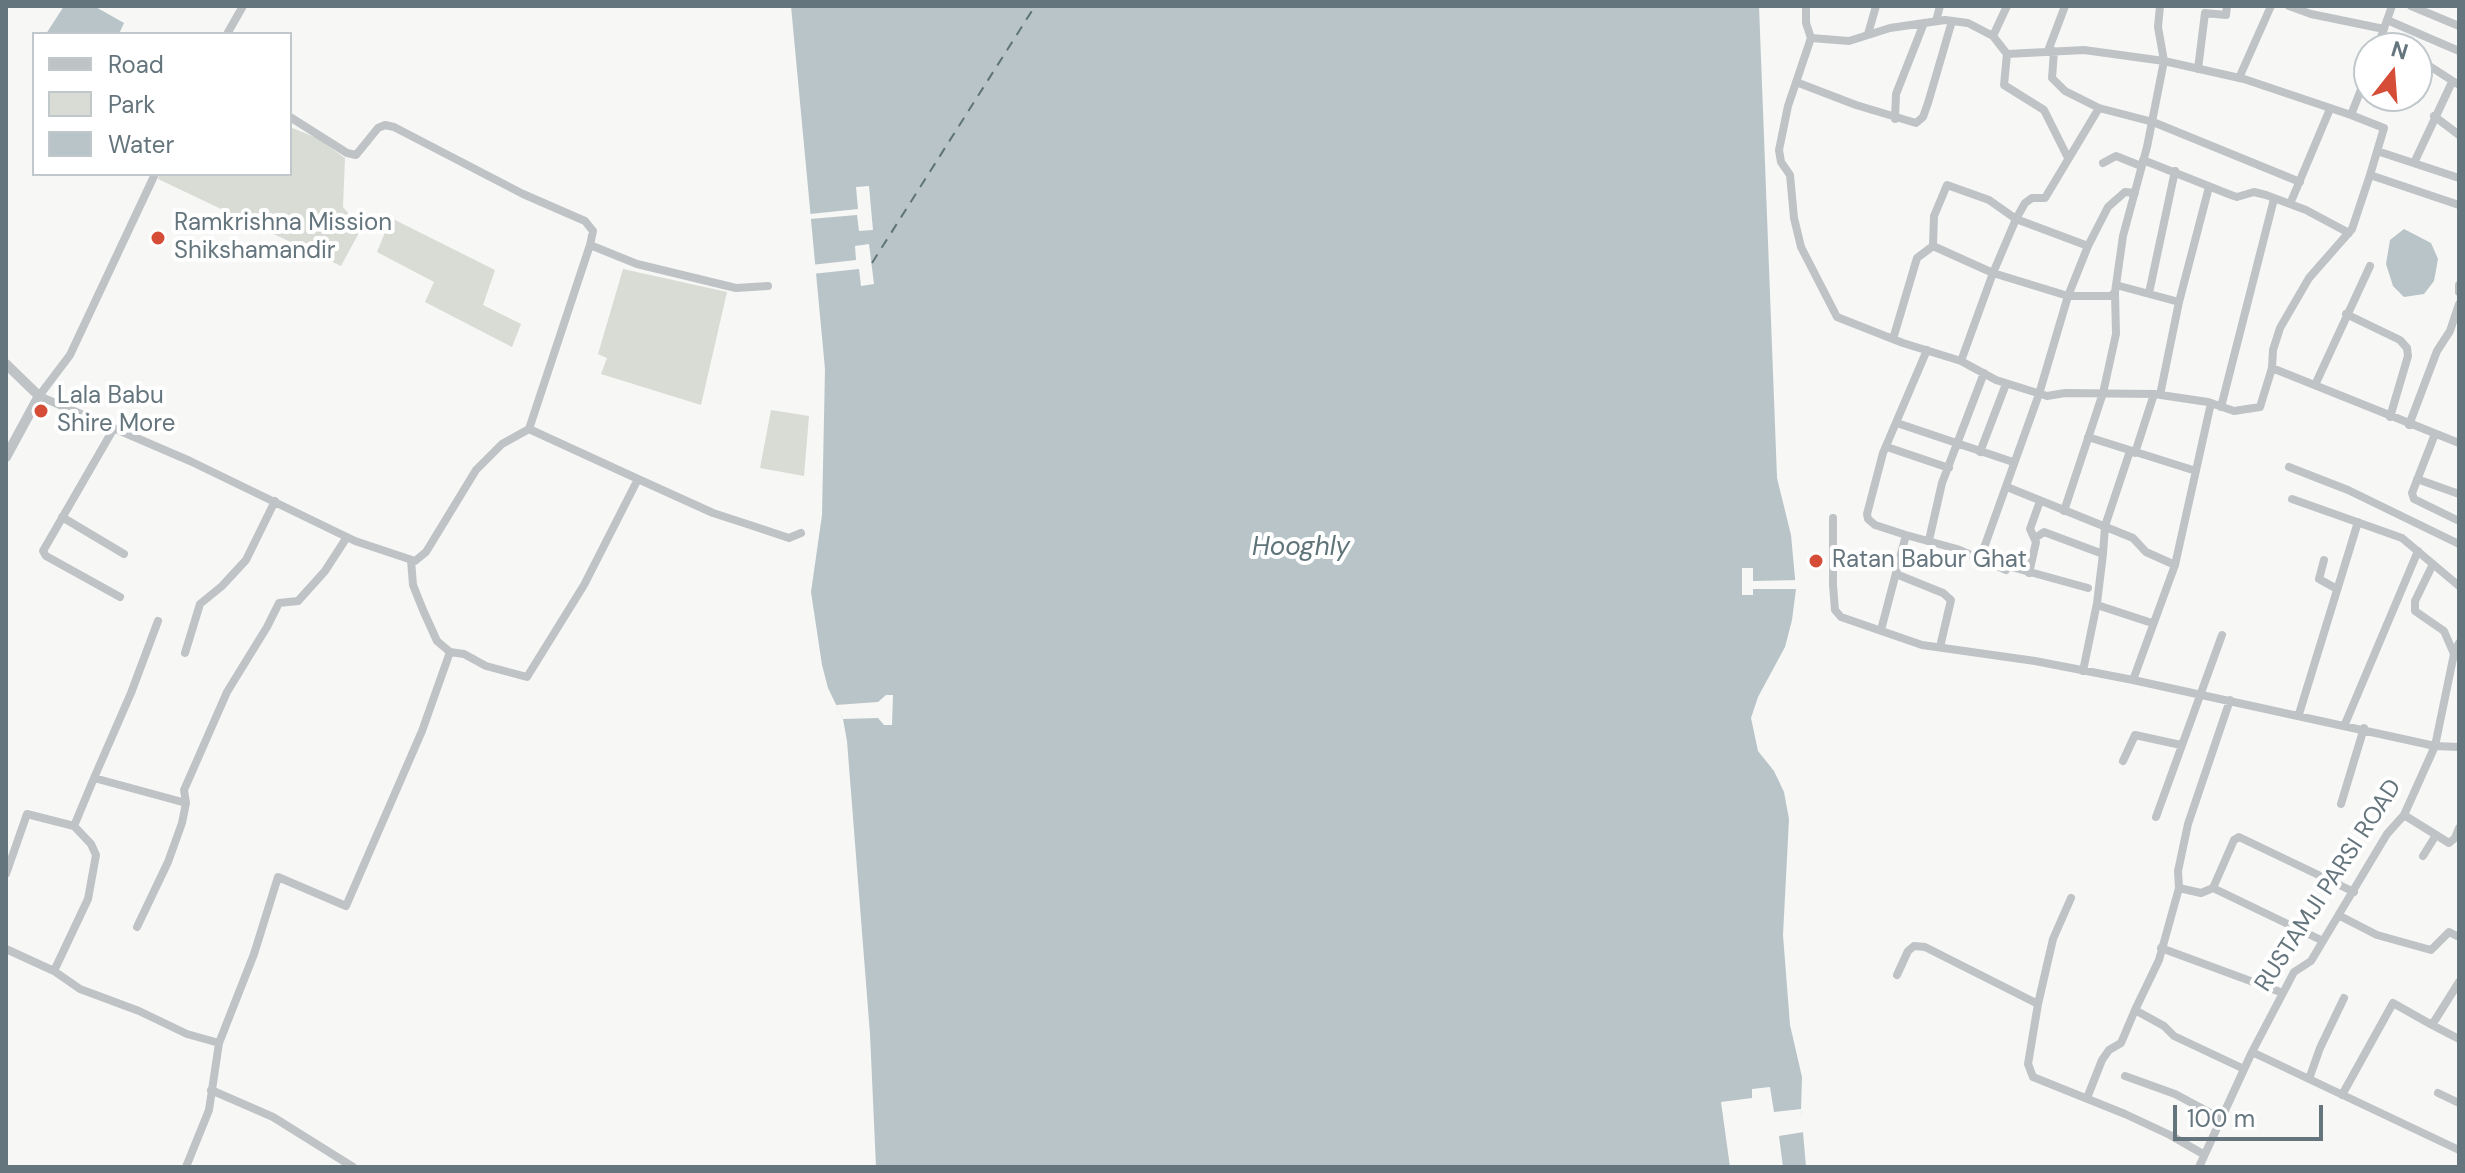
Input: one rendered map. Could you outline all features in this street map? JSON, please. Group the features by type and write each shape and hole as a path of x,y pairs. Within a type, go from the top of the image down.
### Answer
{"street":[{"path":"228,32 243,6"},
{"path":"1806,6 1806,23 1811,38 1779,150 1781,162 1790,175 1794,218 1801,247 1837,317 1961,361 2006,384 2047,396 2157,394 2211,403 2234,411 2260,407 2280,328 2309,278 2349,233 2384,128 2239,78 2164,61 2084,50 2007,54"},
{"path":"1868,34 1876,6"},
{"path":"1936,21 1940,6"},
{"path":"1993,36 2007,6"},
{"path":"2065,6 2051,51 2052,78 2065,91 2099,108 2153,122 2300,182"},
{"path":"2064,511 2103,393 2116,334 2116,288 2123,236 2153,122 2164,61 2158,27 2160,6"},
{"path":"2198,69 2205,13 2226,15 2227,6"},
{"path":"2239,78 2271,6"},
{"path":"2289,6 2321,17 2386,24 2459,51"},
{"path":"2383,32 2392,6"},
{"path":"2411,6 2459,26"},
{"path":"1811,38 1849,41 1868,34 1936,21 1968,23 1993,36 2007,54 2004,85 2044,110 2068,158"},
{"path":"1796,82 1912,124 1923,117 1952,21"},
{"path":"1895,119 1896,94 1924,23"},
{"path":"2414,163 2434,116 2455,84 2433,69"},
{"path":"1961,361 2016,219 2025,203 2032,198 2045,198 2099,108"},
{"path":"2290,204 2330,109"},
{"path":"2351,115 2353,110"},
{"path":"2434,116 2459,135"},
{"path":"6,364 39,396 275,501 347,537 415,561 426,552 476,470 502,444 529,429 593,231 585,221 523,194 394,127 385,125 378,128 356,155 347,153 292,118"},
{"path":"2377,151 2459,178"},
{"path":"2103,163 2116,156 2175,171 2237,197 2254,192 2290,204 2349,233"},
{"path":"2149,293 2175,171"},
{"path":"2370,175 2459,205"},
{"path":"6,457 39,396 70,355 154,176"},
{"path":"1933,246 1934,216 1947,185 1989,200 2016,219 2088,246"},
{"path":"2083,671 2097,605 2105,526 2157,394 2209,187"},
{"path":"1980,559 2039,394 2068,296 2088,246 2108,207 2125,192 2135,193"},
{"path":"2221,407 2274,199"},
{"path":"590,245 637,264 736,288 768,286"},
{"path":"1893,339 1917,258 1933,246"},
{"path":"1933,246 1993,273 2068,296 2111,296 2116,288"},
{"path":"2315,385 2370,266"},
{"path":"2459,285 2459,292"},
{"path":"2116,288 2179,302"},
{"path":"2409,425 2438,346 2450,331 2459,304"},
{"path":"2346,314 2400,340 2407,348 2408,356 2390,417"},
{"path":"1927,350 1887,447 1868,519 1875,525 1929,540 2007,568 2088,588"},
{"path":"2272,368 2459,443"},
{"path":"1929,540 1942,483 1984,373"},
{"path":"1980,452 2006,384"},
{"path":"2133,680 2175,565 2211,403"},
{"path":"1897,423 2013,462"},
{"path":"114,428 43,551 46,556 120,597"},
{"path":"529,429 713,513 789,538 801,533"},
{"path":"2435,434 2412,493 2414,499 2459,521"},
{"path":"2088,437 2196,471"},
{"path":"1887,447 1949,468"},
{"path":"2289,467 2362,496 2459,544"},
{"path":"411,560 413,585 437,641 450,652 464,654 486,666 527,677 584,585 638,479"},
{"path":"2417,479 2459,494"},
{"path":"2007,487 2136,539 2146,552 2175,565"},
{"path":"2292,499 2402,538 2459,586"},
{"path":"185,653 200,604 246,560 275,501"},
{"path":"2029,573 2035,538 2030,529 2040,501"},
{"path":"62,517 124,554"},
{"path":"1833,518 1835,610 1841,617 1922,645 2133,680 2364,728 2435,746 2459,747"},
{"path":"2299,714 2358,522"},
{"path":"2035,538 2044,532 2103,554"},
{"path":"1881,630 1906,535"},
{"path":"137,927 168,862 182,823 186,803 184,790 227,692 279,603 298,601 325,571 347,537"},
{"path":"2345,724 2418,551"},
{"path":"2324,560 2319,579 2337,589"},
{"path":"2433,564 2415,601 2415,611 2444,631 2453,658"},
{"path":"1896,574 1943,593 1951,600 1940,647"},
{"path":"2097,605 2152,623"},
{"path":"74,826 158,621"},
{"path":"2156,817 2222,635"},
{"name":"RUSTAMJI PARSI ROAD","path":"2199,1167 2252,1052 2294,972 2311,961 2387,834 2404,815 2435,746 2453,658 2459,643"},
{"path":"186,1167 209,1110 219,1043 254,954 278,877 346,906 422,731 450,652"},
{"path":"2087,1098 2102,1060 2109,1050 2121,1043 2156,967 2179,888 2178,871 2188,824 2230,700"},
{"path":"2341,804 2364,728"},
{"path":"2123,761 2135,735 2181,745"},
{"path":"94,778 186,803"},
{"path":"6,874 27,814 74,826 91,844 96,855 88,899 54,971"},
{"path":"2404,815 2449,843 2459,828"},
{"path":"2423,856 2436,835"},
{"path":"2179,888 2201,893 2213,888 2234,840 2239,837 2354,892"},
{"path":"2213,888 2323,941"},
{"path":"2071,898 2053,939 2038,1004 2028,1064 2033,1077 2170,1135 2203,1154"},
{"path":"2340,916 2377,935 2431,950 2449,932 2459,937"},
{"path":"1897,975 1908,951 1914,946 1925,947 2038,1004"},
{"path":"2161,948 2283,993"},
{"path":"6,949 54,971 80,989 139,1011 162,1024 219,1043"},
{"path":"2432,1025 2459,982"},
{"path":"2309,1079 2344,998"},
{"path":"2342,1095 2393,1003 2459,1039"},
{"path":"2135,1010 2164,1026 2174,1036 2244,1069"},
{"path":"2252,1052 2459,1150"},
{"path":"2125,1076 2175,1094 2220,1118"},
{"path":"211,1090 273,1117 353,1167"},
{"path":"2438,1093 2459,1103"}],"green space":[{"path":"292,128 317,138 345,158 343,207 361,229 341,266 158,179 159,176 292,176"},
{"path":"391,218 495,270 483,305 521,324 512,347 425,302 434,282 377,252"},
{"path":"623,269 727,292 701,405 601,374 607,358 598,354"},
{"path":"771,410 809,416 804,476 760,468"}],"water":[{"path":"64,6 94,6 124,23 120,32 47,32"},
{"name":"Hooghly","path":"791,6 1759,6 1777,478 1791,535 1796,589 1785,647 1758,697 1751,718 1758,751 1774,771 1784,792 1789,819 1783,935 1790,1025 1802,1077 1801,1109 1806,1167 876,1167 870,1034 847,741 843,719 828,688 822,665 811,592 822,515 825,369"},
{"path":"2404,229 2431,243 2438,259 2434,281 2424,294 2404,297 2393,286 2386,264 2390,240"}],"pier":[{"path":"869,186 873,230 859,231 857,215 810,219 810,214 858,209 856,187"},
{"path":"869,244 874,284 861,286 859,269 812,274 811,265 856,260 855,246"},
{"path":"1742,568 1753,568 1753,581 1800,580 1800,589 1753,589 1753,595 1742,595"},
{"path":"886,695 893,695 892,725 884,725 878,718 843,719 836,705 878,702"},
{"path":"1770,1087 1774,1112 1801,1109 1804,1132 1779,1136 1783,1167 1730,1167 1721,1102 1752,1098 1752,1089"}],"ferry route":[{"path":"872,263 1035,6"}],"place":[{"name":"Ramkrishna Mission Shikshamandir","path":"158,238"},
{"name":"Lala Babu Shire More","path":"41,411"},
{"name":"Ratan Babur Ghat","path":"1816,561"}]}
